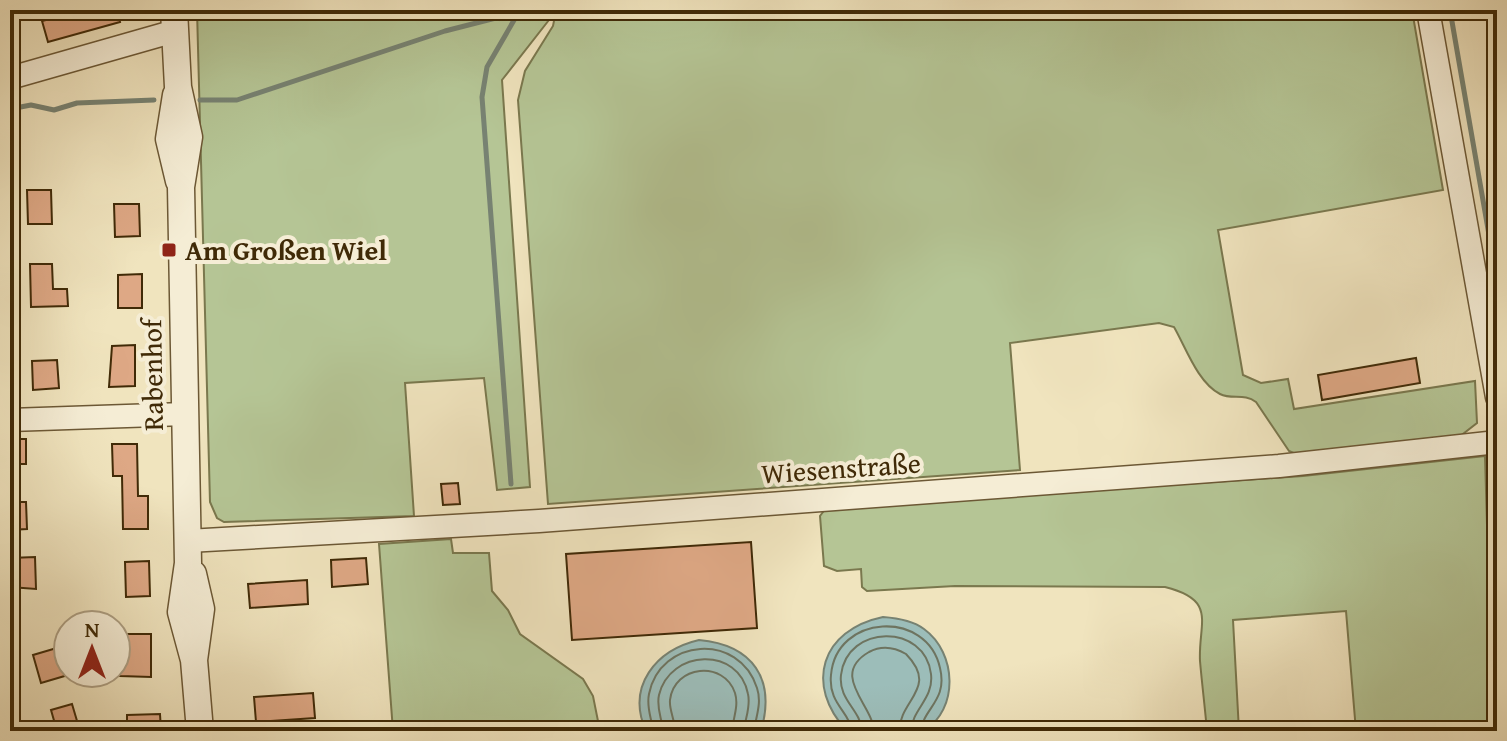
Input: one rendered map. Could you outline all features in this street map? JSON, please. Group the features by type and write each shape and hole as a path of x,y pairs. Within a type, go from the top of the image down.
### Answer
{"street":[{"path":"1428,10 1497,397"},
{"path":"10,78 175,21"},
{"name":"Rabenhof","path":"175,21 178,87 189,137 181,187 188,552 181,612 186,640 194,660 200,731"},
{"path":"10,420 185,414"},
{"name":"Wiesenstraße","path":"188,552 539,521 1248,469 1497,442"}],"green space":[{"path":"197,10 510,10 502,19 529,10 1412,10 1443,190 1218,230 1243,375 1261,383 1288,379 1294,409 1475,381 1477,423 1459,437 1296,454 1289,451 1256,402 1224,396 1212,389 1199,374 1174,327 1159,323 1010,343 1020,470 548,504 518,100 525,71 553,26 556,11 502,80 530,487 497,490 484,378 405,383 414,516 224,522 217,518 210,502"},
{"path":"1485,456 1493,731 1356,731 1346,611 1233,620 1239,731 1207,731 1200,661 1202,615 1193,599 1182,592 1165,587 955,586 867,591 862,587 861,569 837,571 824,566 820,516 826,508 1303,476"},
{"path":"451,539 453,553 489,553 492,591 508,610 520,634 583,679 593,696 600,731 393,731 379,544"}],"water":[{"path":"883,617 919,626 935,639 943,652 950,681 948,695 935,721 924,731 847,731 826,696 823,678 833,647 845,634"},
{"path":"699,640 734,649 756,668 765,696 761,731 646,731 640,699 649,672 670,652"}],"building":[{"path":"63,10 117,10 120,22 48,42 42,21 65,15"},
{"path":"27,190 51,190 52,224 28,224"},
{"path":"114,204 139,204 140,236 115,237"},
{"path":"30,264 52,264 53,289 67,289 68,306 31,307"},
{"path":"142,274 142,308 118,308 118,275"},
{"path":"135,345 135,386 109,387 112,346"},
{"path":"1416,358 1420,383 1322,400 1318,375"},
{"path":"57,360 59,388 33,390 32,361"},
{"path":"10,439 26,439 26,464 10,464"},
{"path":"112,444 137,444 138,496 148,496 148,529 123,529 122,476 113,476"},
{"path":"458,483 460,504 443,505 441,484"},
{"path":"10,502 26,502 27,529 10,530"},
{"path":"751,542 757,628 572,640 566,554"},
{"path":"35,557 36,589 10,587 10,558"},
{"path":"366,558 368,584 332,587 331,560"},
{"path":"149,561 150,596 126,597 125,562"},
{"path":"307,580 308,604 250,608 248,584"},
{"path":"132,634 151,634 151,677 132,676"},
{"path":"52,649 52,680 41,683 33,655"},
{"path":"313,693 315,718 256,722 254,697"},
{"path":"72,704 80,731 57,731 51,710"},
{"path":"160,714 161,731 127,731 127,715"}],"waterway":[{"path":"200,100 237,100 445,31 527,10"},
{"path":"1450,10 1497,281"},
{"path":"511,484 482,97 487,67 517,15"},
{"path":"10,109 31,105 54,110 77,103 154,100"}],"place":[{"name":"Am Großen Wiel","path":"169,250"}]}
